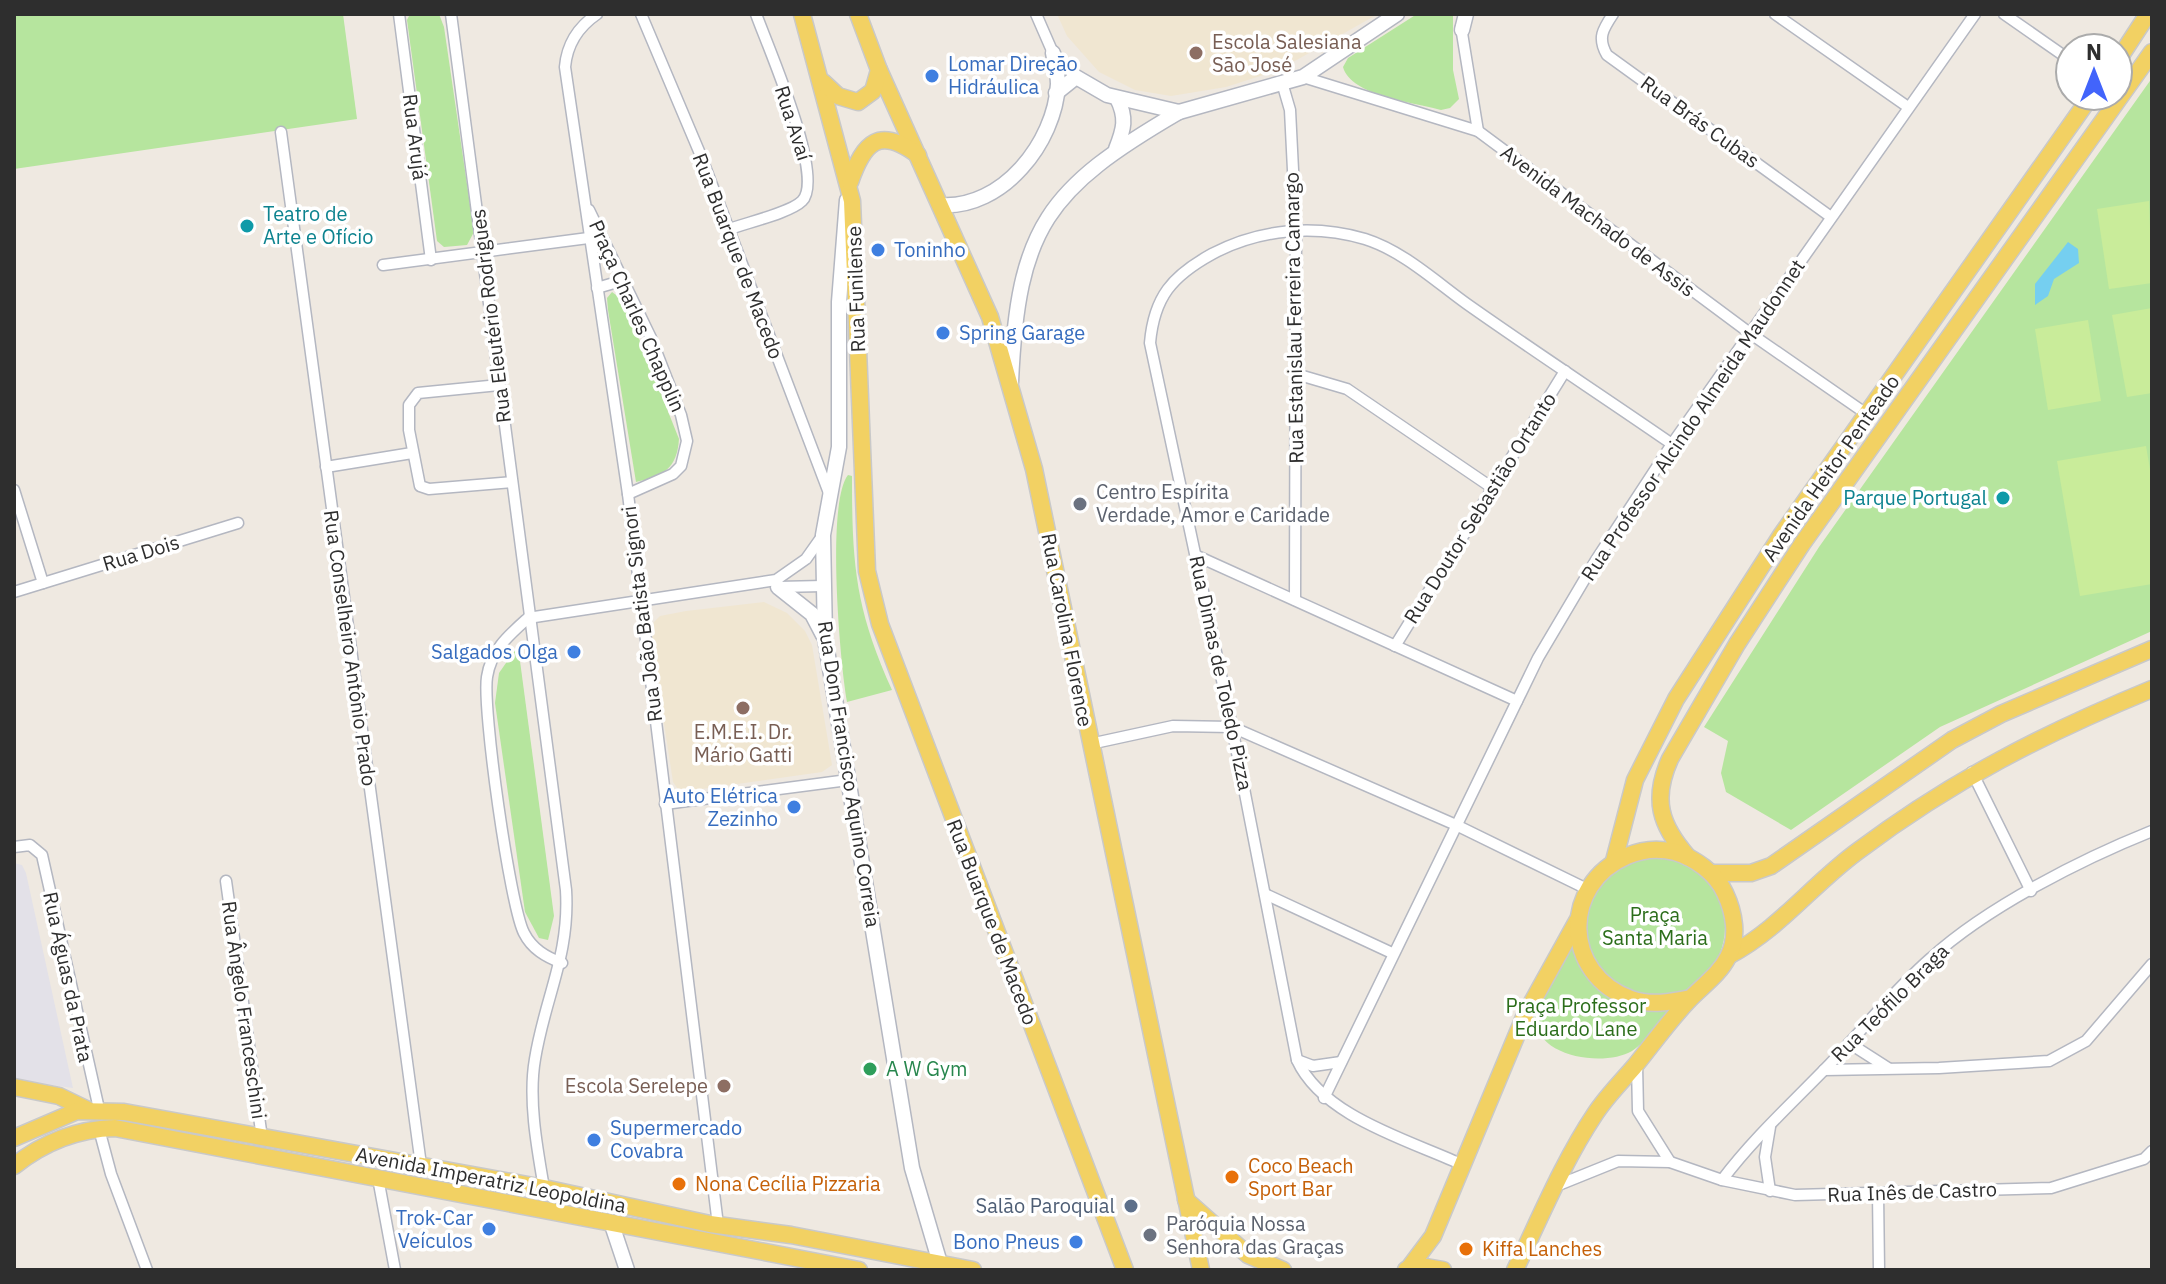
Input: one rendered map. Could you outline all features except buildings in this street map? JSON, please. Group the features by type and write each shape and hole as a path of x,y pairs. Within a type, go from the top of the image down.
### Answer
{"main road":[{"name":"Rua Funilense","path":"802,14 849,183 856,246 859,425 867,571"},
{"name":"Rua Carolina Florence","path":"858,14 879,70 990,317 1034,469 1201,1270"},
{"path":"2134,35 2148,14"},
{"name":"Avenida Heitor Penteado","path":"1688,857 1665,826 1659,810 1662,777 1670,759 1737,644 1802,544 2152,52"},
{"path":"822,81 838,96 858,102 874,89 879,70"},
{"name":"Avenida Heitor Penteado","path":"1614,861 1635,780 1676,699 1782,534 2080,112"},
{"path":"849,183 857,161 868,145 876,141 896,141 919,156"},
{"name":"Rua Buarque de Macedo","path":"867,571 880,624 1125,1270"},
{"path":"1711,873 1751,873 1771,866 1952,740 2001,714 2149,651"},
{"path":"1515,1270 1554,1187 1595,1113 1730,955 1759,935 1860,849 1972,772 2021,746 2152,689"},
{"path":"1408,1269 1433,1236 1525,1015 1577,921 1587,889 1596,875 1614,861 1638,851 1655,849 1688,857 1711,873 1730,903 1734,938 1730,955"},
{"path":"1577,921 1588,962 1614,990 1651,1003 1691,998"},
{"path":"14,1087 59,1096 93,1109"},
{"name":"Avenida Imperatriz Leopoldina","path":"14,1138 56,1118 93,1109 421,1165 718,1225 791,1235 941,1267 973,1270"},
{"name":"Avenida Imperatriz Leopoldina","path":"14,1166 52,1141 99,1129 130,1131 378,1178 796,1264 859,1270"},
{"path":"1186,1200 1248,1255 1283,1270"},
{"path":"612,1225 637,1209"},
{"path":"1408,1269 1443,1270"}],"street":[{"name":"Rua Arujá","path":"399,14 431,260"},
{"name":"Rua Eleutério Rodrigues","path":"451,14 485,254 528,618 566,890 568,917 562,963 542,1024 533,1074 544,1188"},
{"name":"Rua João Batista Signori","path":"597,14 578,30 569,46 565,67 628,494 718,1225"},
{"name":"Rua Avaí","path":"727,230 798,205 808,187 804,148 756,14"},
{"path":"941,205 970,204 996,191 1017,173 1035,151 1056,93 1053,53 1036,14"},
{"path":"1011,386 1019,292 1044,221 1086,171 1116,149 1179,112 1283,86 1303,77 1397,14"},
{"path":"1459,14 1465,69 1478,131"},
{"path":"1462,30 1466,14"},
{"name":"Rua Brás Cubas","path":"1613,14 1602,30 1601,40 1607,55 1831,217"},
{"path":"1775,14 1908,107"},
{"name":"Rua Professor Alcindo Almeida Maudonnet","path":"1324,1098 1517,701 1596,560 1672,444 1975,14"},
{"path":"2004,14 2054,49"},
{"name":"Rua Buarque de Macedo","path":"644,16 829,493"},
{"path":"1053,53 1076,77 1117,98 1179,112"},
{"path":"1056,93 1076,77"},
{"name":"Avenida Machado de Assis","path":"1303,77 1478,131 1751,334 1868,415"},
{"name":"Rua Estanislau Ferreira Camargo","path":"1283,86 1290,110 1296,230 1295,600"},
{"path":"1116,149 1124,123 1124,113 1117,98"},
{"name":"Rua Conselheiro Antônio Prado","path":"281,132 421,1165"},
{"name":"Rua Dom Francisco Aquino Correia","path":"849,183 839,302 841,417 823,535 825,638 912,1168 941,1267"},
{"name":"Praça Charles Chapplin","path":"585,201 624,280 681,415 687,441 681,466 673,474 628,494"},
{"name":"Rua Dimas de Toledo Pizza","path":"1463,1165 1324,1098 1310,1085 1297,1060 1197,556 1150,343 1153,313 1181,275 1231,244 1296,230 1332,232 1367,240 1392,252 1672,444"},
{"path":"383,265 485,254 603,236"},
{"path":"597,288 624,280"},
{"name":"Rua Doutor Sebastião Ortanto","path":"1395,646 1565,371"},
{"path":"1296,374 1347,389 1491,487"},
{"path":"499,385 418,393 409,405 412,453 417,482 423,488 512,482"},
{"path":"326,467 412,453"},
{"path":"14,490 43,583"},
{"name":"Rua Dois","path":"14,592 238,523"},
{"path":"562,963 537,950 517,918 486,700 492,656 507,636 528,618 756,585 785,576 806,559 823,535"},
{"path":"1197,556 1517,701"},
{"path":"756,585 823,586"},
{"path":"778,587 812,614 825,638"},
{"path":"1090,744 1173,726 1232,727 1456,825 1587,889"},
{"path":"1972,772 2031,891"},
{"path":"665,804 848,780"},
{"name":"Rua Teófilo Braga","path":"1722,1180 1752,1142 1770,1127 1929,959 1970,926 2123,842 2152,831"},
{"name":"Rua Águas da Prata","path":"14,847 35,847 42,855 93,1109"},
{"name":"Rua Ângelo Franceschini","path":"226,881 262,1138"},
{"path":"1265,894 1392,953"},
{"path":"1824,1070 2049,1061 2086,1041 2152,964"},
{"path":"1849,1043 1889,1069"},
{"path":"1297,1060 1313,1066 1341,1062"},
{"path":"1637,1064 1638,1111 1670,1162"},
{"path":"1770,1127 1765,1157 1770,1191"},
{"path":"99,1129 111,1174 147,1270"},
{"name":"Rua Inês de Castro","path":"1554,1187 1618,1161 1670,1162 1722,1180 1795,1195 2051,1188 2144,1159 2152,1151"},
{"path":"378,1178 395,1270"},
{"path":"1878,1193 1879,1270"},
{"path":"612,1225 627,1270"},
{"path":"791,1235 796,1264"}],"shaded area":[{"name":"Escola Salesiana São José","path":"1057,14 1378,14 1279,70 1226,87 1171,96 1135,90 1099,72 1067,36"},
{"name":"E.M.E.I. Dr. Mário Gatti","path":"764,602 787,613 805,631 812,645 832,765 822,772 680,792 673,782 651,638 654,622 660,616 686,611"},
{"path":"14,863 22,865 26,873 73,1088 14,1080"}],"green space":[{"path":"14,14 343,14 357,119 14,169"},
{"path":"410,14 439,14 444,27 474,232 467,245 444,247 437,241 407,20"},
{"path":"1417,14 1453,14 1453,70 1459,99 1450,108 1441,110 1370,91 1348,77 1343,67 1348,58"},
{"name":"Parque Portugal","path":"2152,78 2152,631 1940,727 1791,830 1726,792 1721,773 1728,741 1704,727 1819,547 2128,112 2134,112 2134,103"},
{"path":"2149,201 2152,283 2109,289 2097,209"},
{"path":"612,292 624,301 679,439 675,458 667,470 636,482 608,310 607,298"},
{"path":"2152,308 2152,393 2127,397 2112,315"},
{"path":"2088,320 2101,401 2048,410 2035,329"},
{"path":"2146,446 2152,481 2152,584 2080,596 2057,461"},
{"path":"848,475 852,476 858,585 870,634 892,690 847,702 838,620 836,549 841,491"},
{"path":"518,646 554,916 548,940 539,938 525,912 495,703 499,673"},
{"name":"Praça Santa Maria","path":"1655,857 1682,862 1705,877 1720,900 1725,927 1720,954 1705,977 1682,992 1655,997 1628,992 1605,977 1590,954 1585,927 1590,900 1605,877 1628,862"},
{"name":"Praça Professor Eduardo Lane","path":"1571,946 1588,977 1609,995 1636,1005 1671,1010 1632,1051 1604,1058 1571,1055 1556,1049 1544,1039 1537,1027 1537,1006"}],"water":[{"path":"2068,242 2078,249 2079,263 2054,279 2048,296 2035,305 2035,284"}],"place":[{"name":"Escola Salesiana São José","path":"1196,53"},
{"name":"Lomar Direção Hidráulica","path":"932,76"},
{"name":"Teatro de Arte e Ofício","path":"247,226"},
{"name":"Toninho","path":"878,250"},
{"name":"Spring Garage","path":"943,333"},
{"name":"Parque Portugal","path":"2003,498"},
{"name":"Centro Espírita Verdade, Amor e Caridade","path":"1080,504"},
{"name":"Salgados Olga","path":"574,652"},
{"name":"E.M.E.I. Dr. Mário Gatti","path":"743,708"},
{"name":"Auto Elétrica Zezinho","path":"794,807"},
{"name":"A W Gym","path":"870,1069"},
{"name":"Escola Serelepe","path":"724,1086"},
{"name":"Supermercado Covabra","path":"594,1140"},
{"name":"Coco Beach Sport Bar","path":"1232,1177"},
{"name":"Nona Cecília Pizzaria","path":"679,1184"},
{"name":"Salão Paroquial","path":"1131,1206"},
{"name":"Trok-Car Veículos","path":"489,1229"},
{"name":"Paróquia Nossa Senhora das Graças","path":"1150,1235"},
{"name":"Bono Pneus","path":"1076,1242"},
{"name":"Kiffa Lanches","path":"1466,1249"}]}
